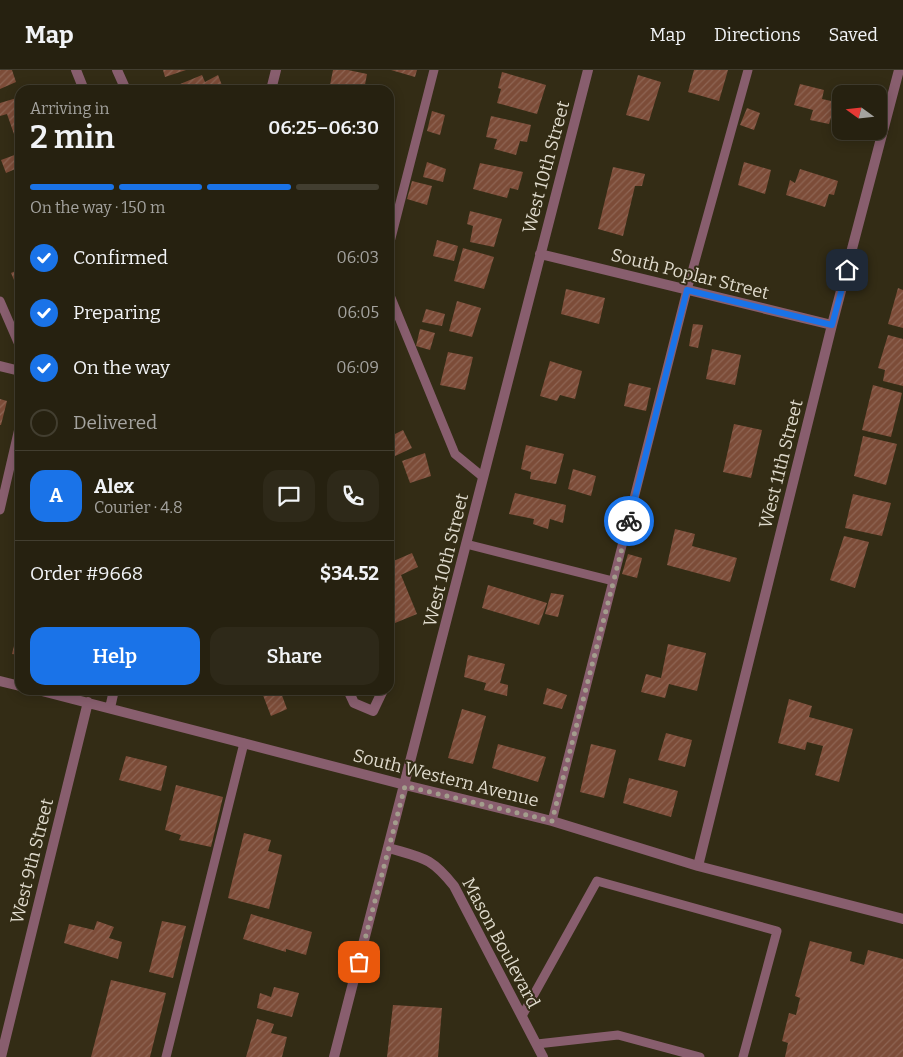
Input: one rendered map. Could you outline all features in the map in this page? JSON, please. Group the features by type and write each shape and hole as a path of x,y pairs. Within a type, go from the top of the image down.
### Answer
{"street":[{"path":"76,70 82,85"},
{"path":"118,70 124,85"},
{"path":"272,85 276,70"},
{"name":"West 10th Street","path":"334,1057 588,70"},
{"name":"West 11th Street","path":"698,866 832,325 899,70"},
{"name":"South Poplar Street","path":"540,254 832,325"},
{"path":"0,366 15,370"},
{"path":"0,681 15,685"},
{"name":"South Western Avenue","path":"59,695 405,786 552,821 698,866 903,919"},
{"path":"110,708 113,695"},
{"path":"350,695 354,704 373,711 381,695"},
{"name":"West 9th Street","path":"1,1057 88,702"},
{"name":"Mason Boulevard","path":"389,848 419,856 437,865 454,886 543,1057"}],"lane":[{"path":"394,226 434,70"},
{"path":"552,821 687,290 748,70"},
{"path":"0,301 15,336"},
{"path":"394,305 455,454 483,477"},
{"path":"0,510 15,446"},
{"path":"466,544 613,581"},
{"path":"166,1057 244,743"},
{"path":"522,1016 597,881 777,931 743,1057"},
{"path":"537,1044 618,1035 700,1057"}],"building":[{"path":"0,70 12,70 16,82 0,89"},
{"path":"163,70 186,70 165,77"},
{"path":"333,70 348,70 367,74 365,85 330,85"},
{"path":"391,70 417,70 415,77"},
{"path":"694,70 728,70 719,101 688,92"},
{"path":"502,72 546,85 537,114 497,103 501,89 498,88"},
{"path":"202,75 205,82 218,75 222,85 178,85"},
{"path":"638,75 661,82 649,121 626,115"},
{"path":"800,84 824,90 822,99 832,101 832,115 829,124 810,120 813,110 794,105"},
{"path":"15,98 15,137 7,114 0,116 0,103"},
{"path":"747,108 760,113 754,130 740,125"},
{"path":"432,111 445,115 440,135 427,131"},
{"path":"491,116 531,125 527,142 520,141 516,155 494,149 497,139 486,137"},
{"path":"15,155 15,169 6,173 1,160"},
{"path":"427,162 446,169 443,182 423,177"},
{"path":"744,162 771,170 765,194 738,185"},
{"path":"480,163 523,172 518,190 510,188 507,198 473,189"},
{"path":"613,167 645,174 642,186 635,186 623,236 598,229"},
{"path":"800,169 838,181 834,195 829,194 825,207 786,195 790,180 795,183"},
{"path":"412,181 432,186 427,205 407,199"},
{"path":"470,211 502,219 494,247 470,242 473,226 467,224"},
{"path":"437,240 458,246 454,261 433,256"},
{"path":"463,248 494,257 484,289 454,281"},
{"path":"15,271 15,282 11,273"},
{"path":"898,288 903,290 903,328 888,324"},
{"path":"566,289 605,298 599,324 561,314"},
{"path":"457,301 481,308 472,337 449,331"},
{"path":"426,309 445,314 442,326 422,322"},
{"path":"693,324 703,325 698,348 689,346"},
{"path":"420,329 435,333 430,350 416,346"},
{"path":"888,335 903,339 903,386 883,381 885,370 878,368"},
{"path":"712,349 741,355 735,385 706,379"},
{"path":"448,352 473,357 465,390 440,385"},
{"path":"550,361 582,371 575,399 560,395 557,401 540,396"},
{"path":"629,383 651,388 646,411 624,406"},
{"path":"873,385 902,393 891,437 862,430"},
{"path":"0,399 7,401 1,425 0,425"},
{"path":"734,424 762,430 751,478 723,472"},
{"path":"403,430 412,448 394,457 394,434"},
{"path":"863,436 897,444 886,485 854,476"},
{"path":"526,445 564,454 556,484 530,479 531,472 521,469"},
{"path":"425,453 431,476 410,483 402,461"},
{"path":"573,469 596,476 591,496 568,489"},
{"path":"515,493 566,505 563,523 550,519 548,529 533,524 534,519 509,514"},
{"path":"853,494 891,503 882,536 845,528"},
{"path":"675,529 695,534 692,546 737,558 730,582 667,565"},
{"path":"844,536 869,542 855,588 830,580"},
{"path":"412,553 418,567 401,575 417,614 395,623 394,621 394,561"},
{"path":"628,554 642,558 637,578 622,574"},
{"path":"488,585 547,603 539,625 482,608"},
{"path":"551,593 564,595 558,617 545,614"},
{"path":"15,642 15,654 12,654"},
{"path":"668,644 706,653 697,691 669,684 665,698 641,692 646,674 661,678"},
{"path":"468,655 505,664 500,683 508,685 507,696 484,690 486,683 464,677"},
{"path":"547,688 567,695 562,709 543,704"},
{"path":"263,695 282,695 287,709 271,716"},
{"path":"789,699 812,706 809,717 853,729 839,782 815,775 823,746 807,742 805,750 778,743"},
{"path":"462,709 486,716 473,764 448,758"},
{"path":"666,733 692,740 685,767 658,760"},
{"path":"498,744 546,757 538,782 492,768"},
{"path":"591,744 616,750 604,798 580,792"},
{"path":"126,756 167,766 161,791 119,780"},
{"path":"629,778 678,791 671,817 623,803"},
{"path":"176,785 223,797 211,847 179,840 181,835 165,830"},
{"path":"244,833 271,840 268,851 282,855 269,909 228,898"},
{"path":"251,914 312,932 306,955 286,949 286,952 243,939"},
{"path":"97,921 114,927 109,938 122,942 118,959 64,943 69,924 94,930"},
{"path":"162,921 186,926 173,978 149,972"},
{"path":"810,941 852,952 850,961 864,965 868,950 903,959 903,1057 785,1057 788,1043 782,1041 789,1013 796,1015 800,998 795,996"},
{"path":"111,980 166,993 150,1057 91,1057"},
{"path":"274,987 299,993 292,1017 257,1008 260,993 271,997"},
{"path":"393,1005 442,1008 438,1057 387,1057"},
{"path":"257,1019 274,1024 271,1033 287,1037 282,1057 246,1057"}],"way so far":[{"path":"359,962 405,786 552,821 629,521"}],"route":[{"path":"629,521 687,290 832,325 847,270"}]}
